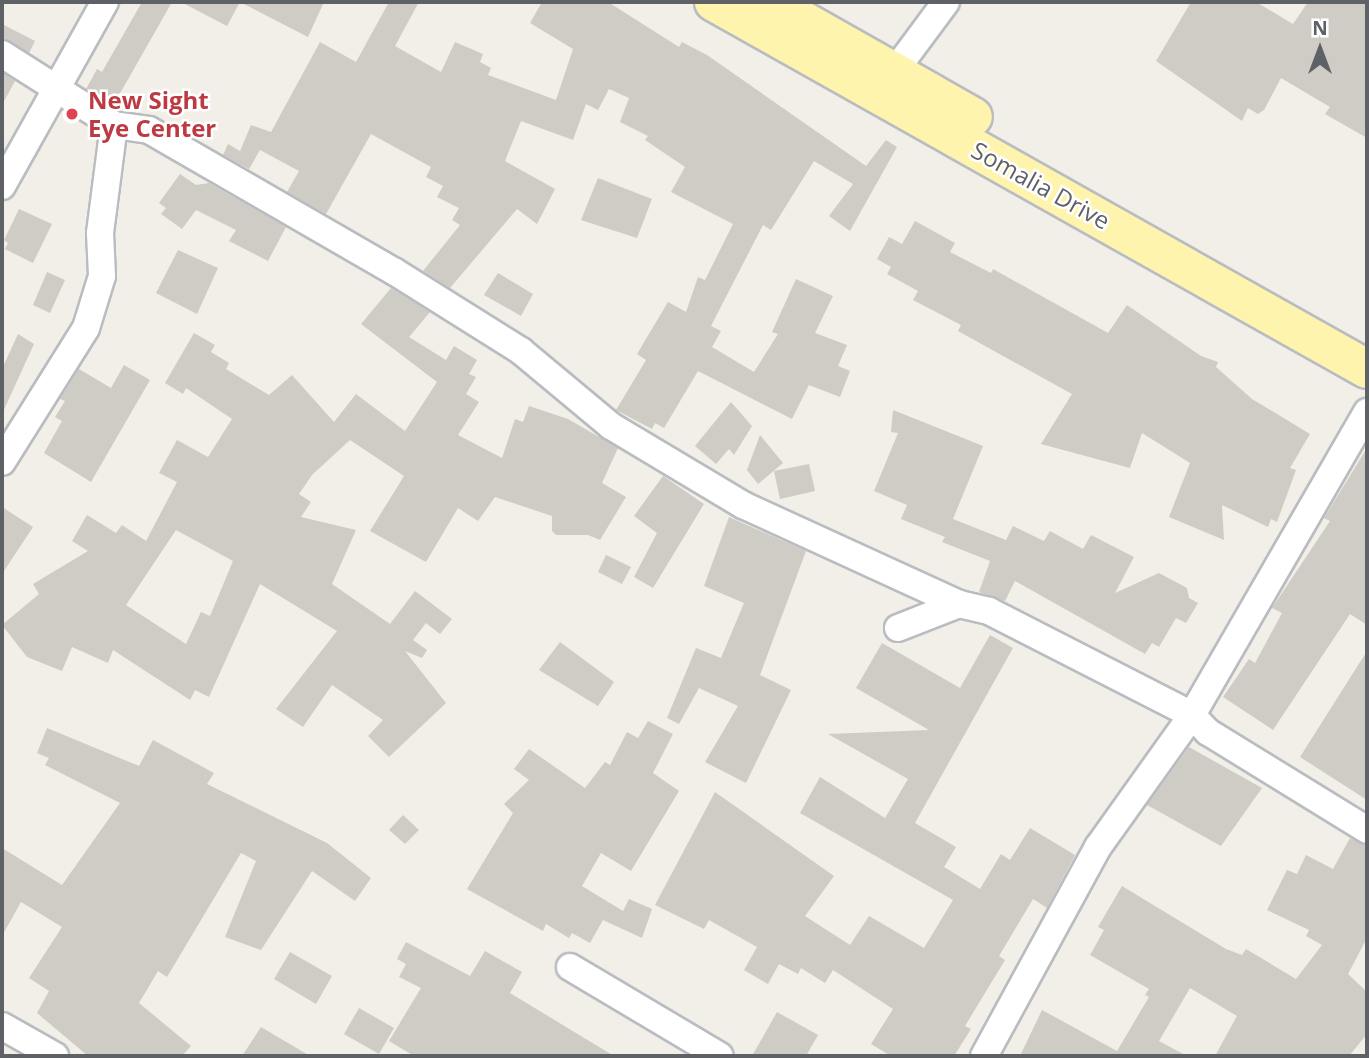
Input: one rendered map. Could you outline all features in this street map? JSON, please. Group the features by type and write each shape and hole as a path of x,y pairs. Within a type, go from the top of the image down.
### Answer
{"main road":[{"name":"Somalia Drive","path":"714,2 1367,369"},
{"name":"Somalia Drive","path":"770,2 1367,341"}],"street":[{"path":"2,186 105,2"},
{"path":"894,72 946,2"},
{"path":"2,54 57,86 114,125 149,130 395,272 520,351 611,426 743,505 958,604 989,611 1192,715 1208,732 1367,830"},
{"path":"2,462 86,328 102,275 100,233 114,125"},
{"path":"984,1056 1098,847 1192,715 1367,412"},
{"path":"898,628 958,604"},
{"path":"570,967 720,1056"},
{"path":"2,1026 55,1056"}],"building":[{"path":"142,2 172,2 114,104 86,89 97,69 102,72"},
{"path":"181,2 240,2 227,26"},
{"path":"240,2 324,2 308,37"},
{"path":"389,2 419,2 395,46 441,72 455,42 483,54 480,62 491,68 488,75 556,100 573,49 530,23 542,2 608,2 679,47 682,42 707,55 866,166 886,140 897,147 850,231 829,216 853,184 814,161 771,230 763,225 711,326 721,331 712,347 754,372 778,334 772,332 796,279 833,296 815,333 847,345 838,366 850,371 840,397 809,385 792,419 698,371 664,428 655,423 652,429 616,410 646,360 637,354 668,302 686,312 698,277 705,280 733,224 671,192 685,167 645,140 648,136 620,122 629,98 609,89 598,110 586,104 573,140 521,121 505,161 555,189 537,224 517,209 450,288 423,271 460,225 452,220 459,208 437,197 443,186 426,177 431,167 371,134 326,214 287,192 299,171 260,150 249,169 223,155 228,144 240,151 251,125 271,132 320,42 356,62"},
{"path":"1191,2 1256,2 1293,24 1308,2 1367,2 1367,138 1325,114 1330,107 1281,78 1264,110 1258,114 1248,108 1242,121 1156,61"},
{"path":"2,24 35,41 29,53 2,38"},
{"path":"2,72 15,81 2,105"},
{"path":"180,174 196,185 209,183 286,227 268,261 229,241 236,230 196,210 182,229 161,214 166,208 159,203"},
{"path":"598,178 652,199 637,238 581,220"},
{"path":"19,209 52,224 33,263 5,249 8,243 4,240"},
{"path":"915,221 955,243 950,252 991,273 993,269 1108,333 1127,305 1201,356 1218,362 1216,367 1252,399 1310,434 1290,468 1296,470 1277,522 1271,519 1268,527 1222,505 1224,540 1169,517 1190,463 1142,433 1130,468 1041,444 1072,394 958,331 961,325 913,300 918,291 887,274 891,267 877,259 889,237 902,244"},
{"path":"178,250 218,268 197,314 156,293"},
{"path":"47,272 65,280 50,313 33,305"},
{"path":"498,273 533,294 521,316 484,295"},
{"path":"391,288 430,312 409,337 446,360 454,346 477,360 469,374 476,377 466,394 479,402 458,435 502,458 515,419 523,422 529,406 568,419 618,448 602,483 626,497 600,540 588,535 556,535 552,531 552,516 495,497 478,521 458,508 426,562 370,531 404,476 350,440 312,475 299,494 311,502 301,517 356,530 332,584 390,624 415,591 452,619 440,634 426,623 413,640 427,650 422,658 405,651 446,703 389,757 368,736 383,720 332,685 303,727 276,709 337,631 260,584 209,697 195,690 190,700 113,650 108,663 72,647 62,671 27,657 2,625 39,594 33,584 88,551 72,541 87,515 116,533 122,525 146,541 177,482 159,473 177,440 208,457 232,419 186,388 183,394 165,383 194,333 215,345 211,352 229,363 226,369 269,395 292,375 334,422 356,394 405,431 437,382 361,324","holes":["176,530 233,561 210,616 201,612 186,644 126,605"]},
{"path":"18,334 34,344 2,414 2,369"},
{"path":"124,365 150,380 91,482 44,453 62,421 55,417 65,401 60,399 79,369 111,388"},
{"path":"731,402 752,426 734,455 729,449 716,464 695,446"},
{"path":"893,410 983,446 953,519 1006,540 1013,526 1044,541 1050,531 1083,549 1091,535 1134,557 1115,593 1159,573 1187,588 1189,598 1198,603 1186,623 1176,618 1159,647 1152,643 1145,654 1015,581 1005,601 979,592 990,561 942,542 945,537 901,519 907,505 874,491 898,433 891,432"},
{"path":"760,435 783,463 758,484 747,470"},
{"path":"1367,448 1367,625 1350,614 1273,730 1223,697 1249,659 1255,663 1282,613 1272,608 1330,521 1324,518"},
{"path":"809,464 815,491 780,499 774,471"},
{"path":"663,476 704,504 653,588 634,577 657,533 634,516"},
{"path":"2,507 33,527 2,574"},
{"path":"729,517 806,551 760,675 791,690 746,783 705,762 738,706 699,688 679,724 667,718 696,648 721,658 744,603 704,586"},
{"path":"606,555 631,567 622,584 598,572"},
{"path":"990,635 1013,648 915,823 956,847 944,867 980,889 1001,854 1010,860 1030,828 1075,855 1047,908 1033,899 999,956 1005,960 965,1026 971,1029 954,1056 891,1056 871,1044 893,1009 833,970 825,983 801,968 798,974 779,964 768,984 744,970 757,947 709,920 704,929 655,905 715,792 834,876 805,916 850,945 869,916 924,948 953,900 800,813 820,777 885,818 908,779 828,734 929,730 856,688 882,643 960,688"},
{"path":"560,642 614,682 598,706 539,670"},
{"path":"1367,651 1367,800 1300,757"},
{"path":"648,721 673,734 653,773 679,791 631,871 601,853 582,886 623,911 629,899 652,909 642,938 603,920 590,943 572,933 569,938 546,924 543,931 467,889 513,813 504,804 529,780 514,769 529,749 585,788 605,762 610,765 627,732 638,738"},
{"path":"47,728 139,766 153,740 214,773 207,784 327,843 371,878 355,901 312,871 261,950 225,937 256,861 241,853 167,977 158,971 139,1003 191,1046 182,1056 88,1056 37,1013 49,991 29,978 62,927 21,902 2,936 2,848 62,885 120,803 45,765 49,758 37,753"},
{"path":"1189,747 1262,788 1221,846 1147,805"},
{"path":"403,815 419,830 405,844 389,830"},
{"path":"1350,838 1367,846 1367,938 1348,974 1367,992 1367,1034 1349,1056 1215,1056 1237,1016 1190,988 1159,1041 1187,1056 1020,1056 1042,1010 1117,1051 1149,997 1145,995 1149,989 1090,955 1104,930 1098,927 1122,886 1226,949 1242,955 1246,949 1296,979 1322,945 1306,936 1309,930 1267,910 1287,870 1297,874 1306,855 1333,869"},
{"path":"406,942 470,976 485,951 522,972 510,993 614,1056 414,1056 389,1041 421,988 399,977 406,964 397,959"},
{"path":"290,952 332,976 316,1004 274,979"},
{"path":"359,1008 394,1028 379,1054 344,1034"},
{"path":"777,1012 818,1035 806,1056 752,1056"},
{"path":"261,1027 310,1056 242,1056"}],"place":[{"name":"New Sight Eye Center","path":"72,114"}]}
